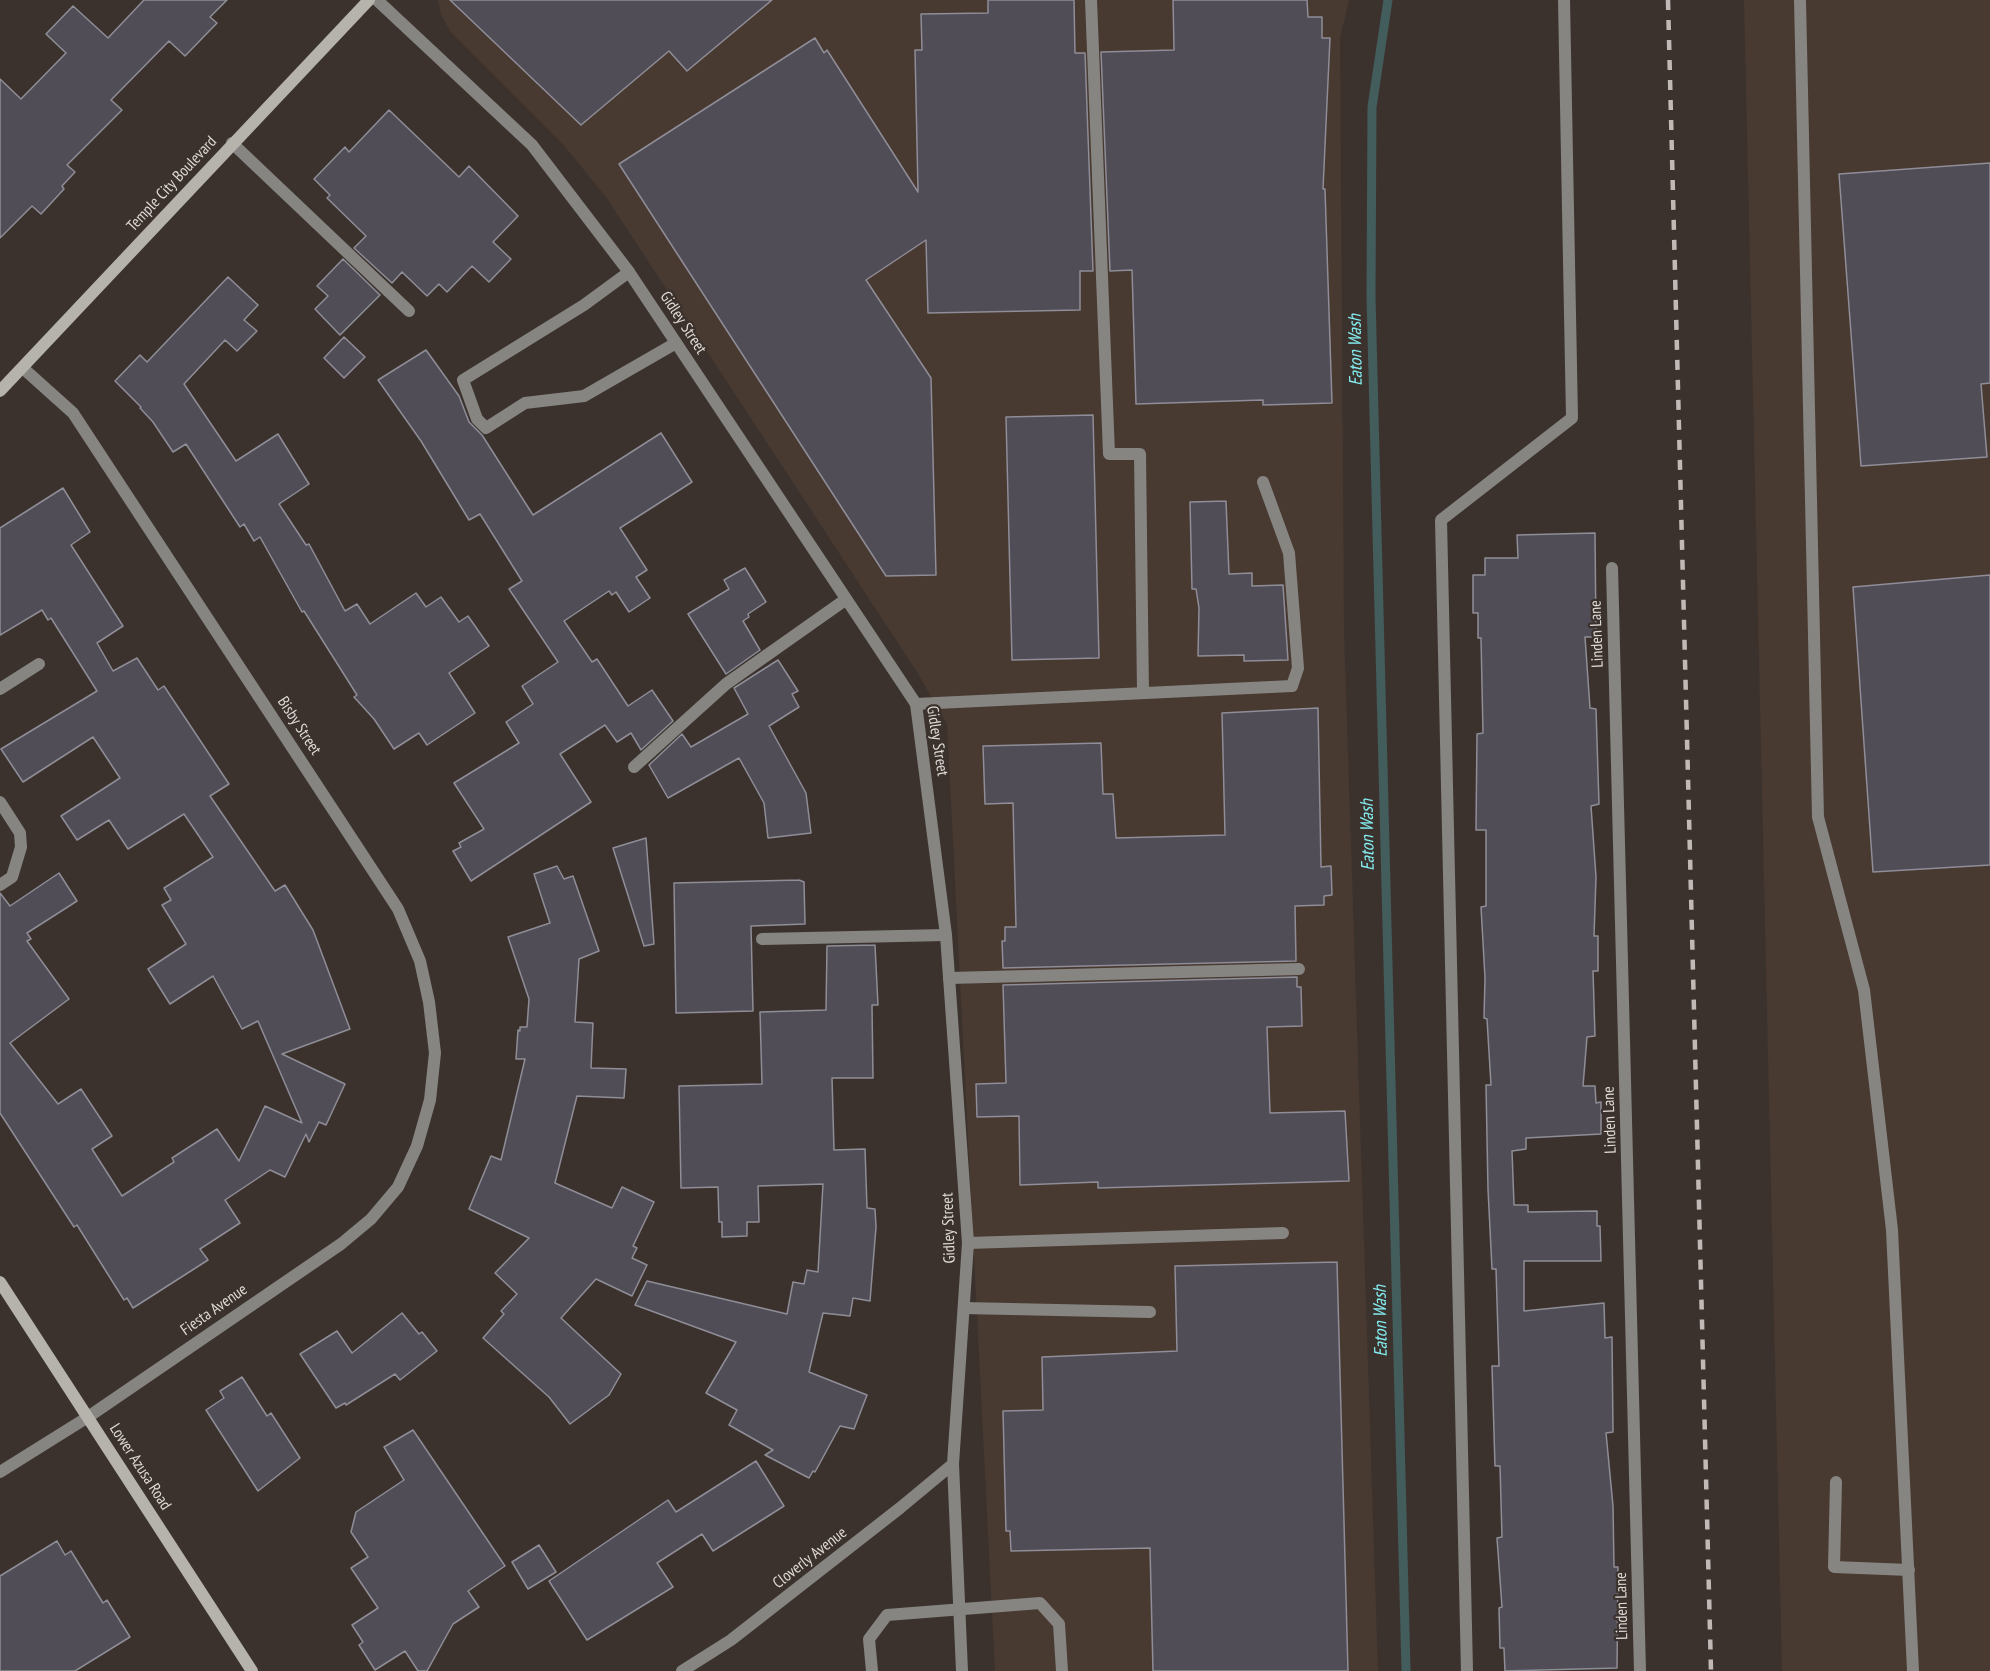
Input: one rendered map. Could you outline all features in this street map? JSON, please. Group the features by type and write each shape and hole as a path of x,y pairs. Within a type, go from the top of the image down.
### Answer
{"main road":[{"name":"Temple City Boulevard","path":"0,391 24,369 232,143 369,0"},
{"name":"Lower Azusa Road","path":"0,1282 252,1671"}],"street":[{"name":"Gidley Street","path":"377,0 532,145 629,272 916,704 946,935 968,1243 953,1464 962,1671"},
{"path":"1090,0 1109,454 1140,454 1143,693"},
{"path":"1467,1671 1441,520 1572,418 1564,0"},
{"path":"1800,0 1818,817 1864,990 1892,1230 1913,1671"},
{"path":"232,143 409,311"},
{"path":"629,272 584,305 464,380 477,419 486,428 525,403 585,396 676,343"},
{"name":"Bisby Street","path":"24,369 73,413 398,909 420,961 429,1002 435,1053 430,1100 417,1146"},
{"path":"916,704 1292,686 1298,668 1289,553 1263,482"},
{"name":"Linden Lane","path":"1612,568 1640,1671"},
{"path":"634,767 726,684 845,600"},
{"path":"0,689 39,664"},
{"path":"0,802 20,833 21,847 12,877 0,885"},
{"path":"762,939 946,935"},
{"path":"949,978 1299,969"},
{"name":"Fiesta Avenue","path":"0,1472 88,1417 341,1244 371,1219 398,1187 417,1146"},
{"path":"968,1243 1282,1233"},
{"path":"964,1308 1150,1312"},
{"name":"Cloverly Avenue","path":"682,1671 731,1640 900,1509 953,1464"},
{"path":"1836,1482 1834,1567 1909,1570"},
{"path":"872,1671 869,1639 886,1615 1040,1603 1059,1624 1062,1671"}],"shaded area":[{"path":"438,0 1349,0 1340,38 1344,632 1378,1671 995,1671 947,724 917,672 606,197 562,143 450,31 441,14"},
{"path":"1744,0 1990,0 1990,1671 1782,1671"}],"building":[{"path":"144,0 227,0 210,17 217,23 185,56 169,41 111,100 122,110 67,165 75,172 62,186 64,189 41,214 32,206 0,238 0,79 21,99 66,53 46,34 73,6 108,38"},
{"path":"450,0 772,0 687,71 669,51 581,125"},
{"path":"988,0 1074,0 1075,53 1085,53 1093,271 1080,271 1080,310 928,313 926,240 866,280 931,378 936,575 886,576 619,164 815,38 824,53 827,50 918,192 915,50 922,50 921,14 988,13"},
{"path":"1173,0 1307,0 1308,17 1322,17 1322,38 1330,38 1323,189 1325,189 1332,403 1263,405 1263,400 1136,404 1132,270 1110,271 1101,52 1174,50"},
{"path":"389,110 459,177 469,166 518,216 493,242 511,259 489,282 472,266 447,292 439,284 427,296 402,272 392,283 354,248 366,236 327,198 330,195 314,179 345,147 349,152"},
{"path":"1990,163 1990,383 1981,384 1987,457 1861,466 1839,174"},
{"path":"343,259 380,295 340,335 315,309 328,296 317,286"},
{"path":"228,277 258,305 244,320 257,331 237,351 225,340 184,384 236,461 278,434 309,484 279,504 306,545 309,544 345,611 357,604 370,624 416,593 426,607 441,597 459,622 468,616 489,646 449,673 475,713 427,745 419,733 394,749 374,719 354,697 357,695 304,611 302,612 260,537 254,541 244,524 240,527 186,444 173,452 141,407 115,381 140,355 147,362"},
{"path":"344,337 365,357 344,378 324,358"},
{"path":"426,350 459,396 469,422 482,435 533,515 661,433 692,482 620,528 647,570 636,577 650,598 629,612 616,592 612,595 609,591 564,621 592,662 597,659 628,706 652,690 673,721 641,750 631,733 617,742 605,725 560,754 591,802 471,881 453,851 461,847 459,843 484,829 454,783 519,743 506,722 533,704 522,686 558,662 509,589 522,581 480,514 469,520 421,441 378,380"},
{"path":"1093,415 1099,658 1012,660 1006,417"},
{"path":"63,488 90,532 71,545 123,626 97,643 113,671 137,658 158,690 164,686 229,784 210,796 275,891 285,885 313,930 350,1029 282,1054 345,1084 326,1125 319,1122 309,1142 306,1134 285,1177 270,1170 225,1200 240,1223 200,1249 208,1260 133,1308 127,1298 124,1300 77,1225 74,1227 0,1113 0,893 10,906 59,873 77,901 27,933 31,939 27,941 69,999 10,1043 58,1104 81,1089 112,1136 92,1149 122,1196 174,1162 172,1158 217,1129 239,1161 265,1106 302,1123 258,1021 242,1029 213,976 170,1004 148,969 186,944 162,905 171,900 164,888 213,857 184,814 128,849 109,820 77,840 61,816 120,778 93,737 23,782 1,749 97,691 51,618 48,620 42,610 0,635 0,528"},
{"path":"1226,501 1229,574 1252,573 1252,586 1283,585 1288,660 1244,661 1244,655 1198,656 1199,608 1196,589 1192,589 1190,502"},
{"path":"1595,533 1596,637 1585,637 1590,708 1596,709 1599,804 1591,806 1596,877 1594,936 1598,936 1598,971 1593,971 1595,1036 1587,1037 1583,1086 1595,1086 1596,1103 1601,1102 1601,1134 1526,1138 1526,1149 1512,1151 1514,1205 1528,1205 1528,1212 1597,1211 1601,1261 1524,1261 1524,1311 1604,1303 1605,1338 1612,1337 1613,1432 1606,1433 1613,1506 1614,1567 1618,1567 1617,1668 1505,1671 1504,1648 1500,1648 1499,1608 1502,1607 1497,1538 1502,1537 1500,1466 1495,1466 1492,1366 1499,1366 1496,1269 1492,1269 1488,1189 1486,1085 1491,1085 1487,1019 1484,1018 1485,978 1481,907 1486,906 1486,830 1476,830 1477,734 1483,733 1481,638 1478,638 1478,613 1473,613 1473,575 1485,575 1485,558 1518,558 1517,535"},
{"path":"745,568 766,602 748,614 749,617 743,621 760,650 726,674 688,614 729,589 724,580"},
{"path":"1990,575 1990,865 1873,872 1853,587"},
{"path":"778,660 798,691 792,694 799,707 769,726 806,793 811,833 768,838 764,803 739,758 668,798 649,765 682,734 691,747 748,714 734,688"},
{"path":"1318,708 1321,867 1331,866 1332,895 1324,896 1324,905 1295,906 1296,961 1003,968 1002,941 1005,941 1005,927 1016,927 1013,803 985,804 983,746 1101,743 1103,794 1113,794 1116,838 1225,835 1222,713"},
{"path":"646,838 654,944 644,946 613,848"},
{"path":"557,866 564,879 573,876 599,951 579,959 575,1022 593,1023 591,1068 626,1069 624,1098 577,1096 555,1183 612,1208 622,1187 654,1202 633,1246 637,1248 632,1258 647,1265 632,1296 596,1279 561,1318 621,1374 609,1395 570,1424 549,1397 483,1338 504,1314 501,1311 517,1294 495,1273 529,1238 469,1209 491,1156 501,1160 525,1059 516,1059 518,1030 520,1031 520,1027 527,1027 529,999 508,937 550,923 534,874"},
{"path":"799,880 804,882 805,924 751,926 753,1011 676,1013 674,883"},
{"path":"875,945 878,1005 872,1005 873,1078 832,1078 834,1150 865,1149 867,1208 875,1209 876,1227 870,1301 853,1298 850,1316 823,1313 809,1372 867,1395 854,1429 840,1426 815,1472 813,1471 809,1478 765,1455 773,1450 729,1425 737,1410 706,1393 736,1342 635,1305 647,1281 787,1314 793,1282 804,1284 807,1270 818,1272 823,1184 758,1186 759,1222 747,1222 747,1236 722,1237 718,1187 681,1188 679,1086 762,1084 760,1012 826,1010 827,946"},
{"path":"1297,977 1297,987 1301,987 1302,1026 1267,1027 1270,1113 1345,1111 1349,1181 1098,1188 1098,1182 1020,1185 1019,1116 977,1117 976,1084 1006,1083 1003,985"},
{"path":"1337,1262 1348,1671 1153,1671 1150,1548 1011,1551 1010,1531 1006,1531 1003,1411 1043,1410 1042,1357 1177,1351 1175,1266"},
{"path":"402,1313 419,1334 422,1332 437,1351 400,1380 395,1374 346,1405 345,1403 336,1408 300,1354 337,1331 352,1353"},
{"path":"242,1377 267,1416 271,1413 300,1458 258,1491 206,1410 224,1398 220,1391"},
{"path":"413,1430 505,1566 468,1591 479,1607 453,1624 427,1671 418,1671 405,1651 375,1670 359,1645 363,1642 352,1625 378,1608 351,1568 368,1557 351,1532 356,1512 404,1480 384,1447"},
{"path":"756,1461 784,1506 713,1551 702,1534 657,1563 673,1587 587,1640 549,1581 668,1500 676,1512"},
{"path":"57,1541 65,1555 71,1551 103,1603 107,1600 130,1637 75,1671 0,1671 0,1576"},
{"path":"539,1545 556,1572 528,1589 512,1562"}],"waterway":[{"name":"Eaton Wash","path":"1388,0 1372,107 1371,296 1406,1671"}],"railway":[{"path":"1668,0 1711,1671"}]}
